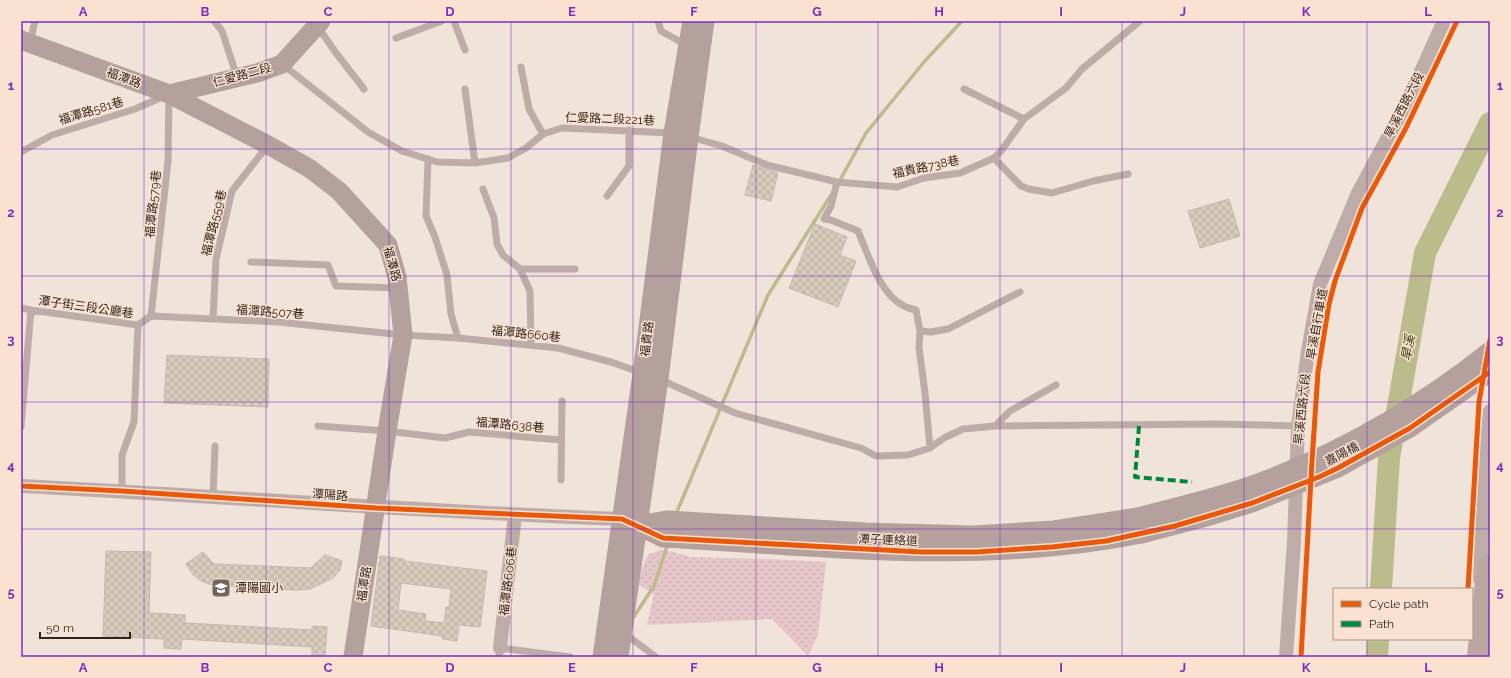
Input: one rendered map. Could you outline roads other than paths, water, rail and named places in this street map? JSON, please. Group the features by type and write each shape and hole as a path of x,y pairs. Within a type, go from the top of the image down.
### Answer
{"highway":[{"path":"1477,657 1486,582 1490,565"}],"street":[{"name":"福貴路","path":"602,657 630,522 651,376 681,135 688,46 692,21"},
{"name":"福貴路","path":"681,135 705,21"},
{"name":"旱溪西路六段","path":"1286,657 1294,542 1298,426 1308,351 1320,284 1358,193 1409,98 1444,21"},
{"name":"仁愛路二段","path":"169,94 257,73 282,64 319,23"},
{"name":"福潭路","path":"25,41 169,94 309,168 339,191 388,245 398,277 403,335 353,657"},
{"name":"嘉陽橋","path":"1140,525 1206,500 1261,482 1350,442 1386,422 1453,379 1490,351"},
{"name":"嘉陽橋","path":"1140,525 1210,516 1252,503 1338,468 1410,428 1490,372"},
{"path":"1477,657 1484,470 1490,411"},
{"name":"潭陽路","path":"21,486 630,522"},
{"name":"福潭路606巷","path":"499,652 515,515"},
{"name":"潭子連絡道","path":"630,522 667,520 865,532 974,535 1140,525"},
{"name":"福貴路","path":"619,657 630,522"}],"lane":[{"path":"25,41 35,21"},
{"path":"214,21 222,31 237,77"},
{"path":"396,38 442,21"},
{"path":"454,21 464,50"},
{"path":"658,21 661,31 688,46"},
{"name":"福貴路738巷","path":"681,135 722,146 767,165 837,182 897,186 924,178 960,173 994,158 1001,151 1024,119 1066,88 1082,68 1140,21"},
{"path":"319,23 336,53 364,90"},
{"name":"仁愛路二段221巷","path":"282,64 368,132 402,151 437,162 475,163 508,158 526,148 543,134 562,128 629,130 681,135"},
{"path":"521,67 529,109 543,134"},
{"path":"464,89 475,163"},
{"path":"964,89 1024,119"},
{"name":"福潭路581巷","path":"21,152 52,135 135,109 169,94"},
{"name":"福潭路579巷","path":"151,316 168,161 169,94"},
{"path":"607,196 629,166 629,130"},
{"name":"福潭路559巷","path":"213,319 216,259 232,191 268,145"},
{"path":"994,158 1021,186 1028,189 1052,193 1093,181 1128,174"},
{"path":"428,159 426,216 435,237 447,275 451,314 458,338"},
{"path":"837,182 831,206 824,219 831,220 858,231 874,273 895,299 903,306 916,310 920,331 919,348 930,448"},
{"path":"483,189 494,218 497,244 503,256 520,269 530,291 531,345"},
{"path":"250,262 328,265 336,286 399,288"},
{"path":"520,269 575,269"},
{"path":"920,331 931,332 948,329 1020,292"},
{"name":"潭子街三段公廳巷","path":"21,308 138,325 134,422 122,454 122,491"},
{"name":"潭子街三段公廳巷","path":"21,427 31,310"},
{"path":"138,325 151,316"},
{"name":"福潭路507巷","path":"151,316 278,322 403,335"},
{"name":"福潭路660巷","path":"403,335 458,338 558,348 611,362 651,376 735,413 861,448 876,456 908,455 930,448 944,438 963,429 995,426 1218,424 1298,426"},
{"path":"995,426 1010,411 1056,385"},
{"path":"561,480 562,401"},
{"name":"福潭路638巷","path":"318,426 387,431 445,438 470,432 561,440"},
{"path":"213,497 215,446"},
{"path":"622,631 656,657"},
{"path":"499,652 570,657"}],"waterway":[{"path":"839,182 866,133 924,62 962,21"},
{"name":"旱溪","path":"1381,588 1389,458 1425,253 1490,123"},
{"path":"676,514 768,295 831,195"},
{"path":"633,618 654,586 668,543"},
{"name":"旱溪","path":"1377,657 1378,640"}],"place":[{"name":"潭陽國小","path":"221,588"}]}
